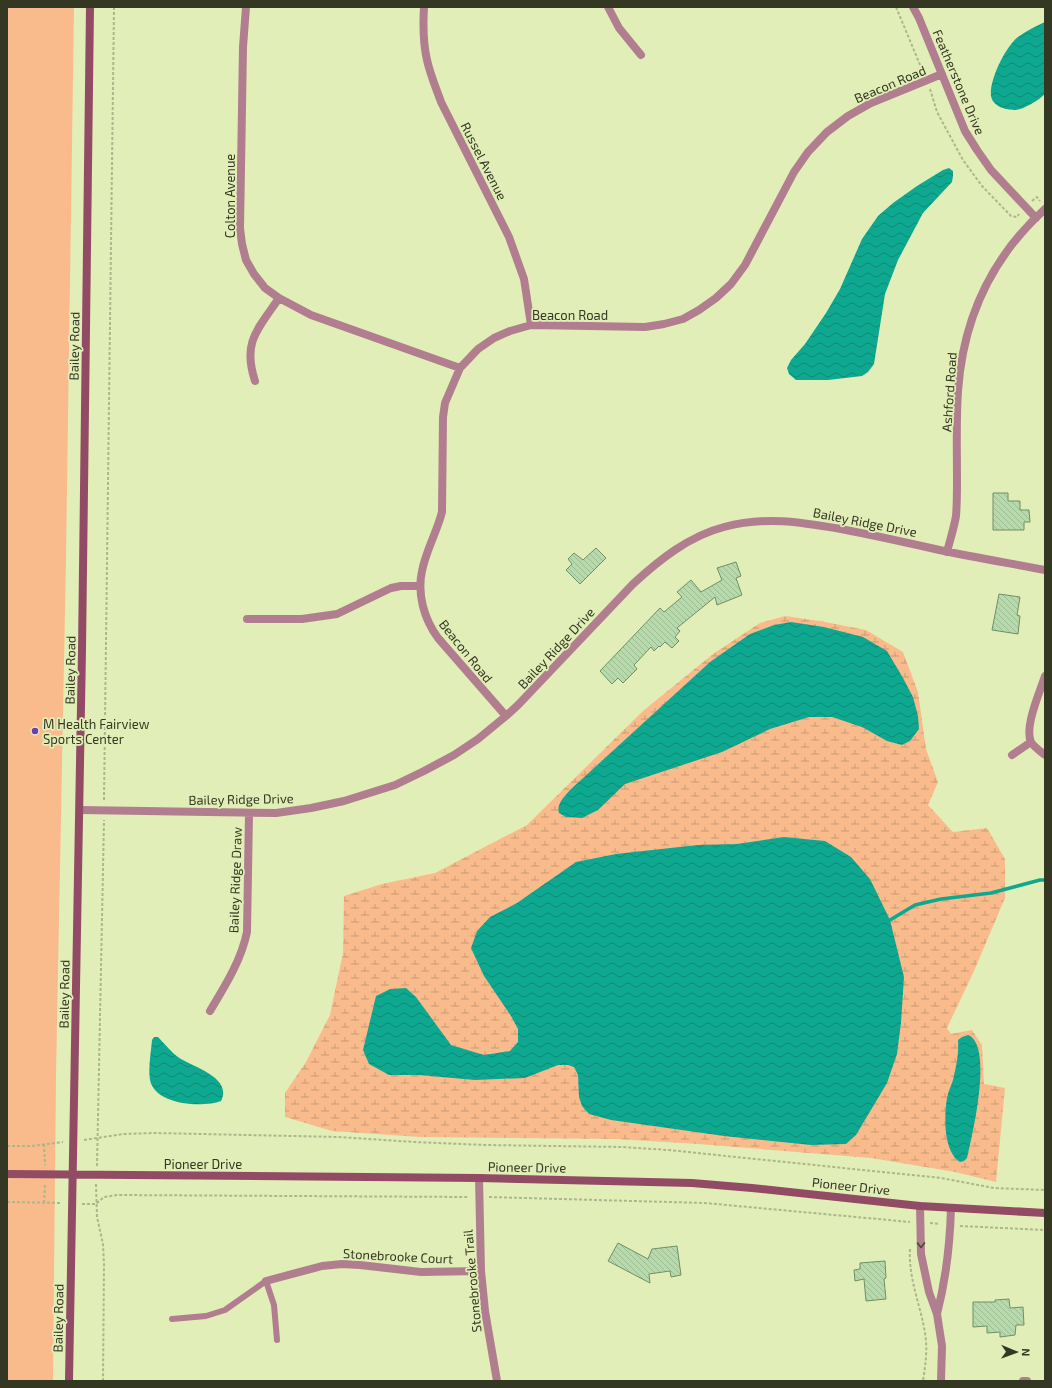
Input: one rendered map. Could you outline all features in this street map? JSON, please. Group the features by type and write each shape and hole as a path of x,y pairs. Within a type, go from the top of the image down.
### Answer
{"main road":[{"name":"Bailey Road","path":"69,1381 80,810 90,7"},
{"name":"Pioneer Drive","path":"7,1174 479,1178 692,1183 920,1206 1045,1213"}],"street":[{"name":"Colton Avenue","path":"246,7 240,228 246,260 254,274 264,288 310,315 460,368"},
{"name":"Russel Avenue","path":"424,7 424,41 427,60 440,102 511,242 524,279 531,325"},
{"path":"608,7 619,28 641,55"},
{"name":"Featherstone Drive","path":"913,7 919,18 965,131 991,170 1036,218"},
{"name":"Beacon Road","path":"506,716 431,629 424,609 420,586 422,571 442,512 445,404 460,368 478,349 494,338 510,331 531,325 645,327 683,319 699,310 716,298 731,284 745,265 794,172 808,152 827,132 848,116 871,103 942,74"},
{"name":"Ashford Road","path":"948,552 956,517 957,505 958,393 961,362 966,336 975,310 987,283 1000,260 1017,237 1045,209"},
{"path":"255,381 251,368 251,345 258,329 279,298"},
{"name":"Bailey Ridge Drive","path":"80,810 276,813 344,801 395,785 454,755 478,739 524,699 651,567 677,548 700,536 723,527 774,520 801,522 869,534 948,552 1045,570"},
{"path":"247,619 302,619 337,614 391,588 420,586"},
{"path":"1045,676 1031,722 1029,734 1031,742 1037,749 1045,754"},
{"path":"1012,755 1031,742"},
{"name":"Bailey Ridge Draw","path":"210,1011 236,966 244,948 247,932 249,813"},
{"name":"Stonebrooke Trail","path":"479,1178 485,1311 497,1381"},
{"path":"920,1206 921,1254 929,1292 937,1314 942,1346 941,1381"},
{"path":"937,1314 943,1291 948,1261 951,1208"},
{"name":"Stonebrooke Court","path":"266,1281 322,1266 342,1264 421,1272 482,1271"}],"lane":[{"path":"172,1319 206,1316 225,1310 266,1281 274,1305 277,1340"}],"path":[{"path":"104,794 114,7"},
{"path":"103,833 97,1138 124,1134 155,1133 339,1138 486,1145 622,1147 668,1150 941,1178 994,1188 1045,1190"},
{"path":"7,1146 32,1146 44,1144"},
{"path":"103,1381 104,1265 103,1244 96,1204 104,1197 117,1195 465,1196"},
{"path":"494,1197 705,1203 910,1222 1045,1230"},
{"path":"7,1202 44,1203"},
{"path":"910,1222 910,1229"},
{"path":"910,1248 910,1268 926,1340 927,1356 923,1381"}],"green space":[{"name":"M Health Fairview Sports Center","path":"7,7 74,7 66,559 56,1077 53,1381 7,1381"},
{"path":"785,616 866,630 903,652 918,692 926,749 938,782 928,805 953,832 987,828 1005,859 1005,898 974,971 947,1028 951,1034 972,1030 982,1045 984,1084 1005,1088 996,1182 955,1172 871,1158 616,1139 420,1137 332,1131 285,1117 285,1093 306,1062 330,1015 343,953 344,896 382,884 435,873 527,825 643,711 713,654 760,623"}],"water":[{"path":"1045,22 1045,94 1023,108 1012,110 1000,107 994,103 991,96 993,81 999,64 1013,41"},
{"path":"949,168 953,171 952,182 923,213 898,260 885,294 874,364 868,372 862,376 828,380 796,380 789,374 787,368 791,360 805,344 826,313 840,289 862,239 878,216 917,186"},
{"path":"791,622 824,627 863,637 887,651 913,697 918,716 919,729 910,741 902,745 887,741 862,727 832,717 809,717 770,729 722,752 625,784 598,810 582,818 566,817 559,813 558,810 560,803 570,790 710,662 750,634 774,625"},
{"path":"784,837 825,841 851,857 870,879 890,920 904,977 897,1054 887,1083 856,1135 846,1144 811,1145 724,1136 611,1120 589,1114 582,1106 579,1097 578,1075 574,1067 568,1065 558,1065 525,1078 475,1080 419,1075 389,1075 369,1064 363,1050 376,996 390,989 406,988 416,997 451,1045 484,1055 510,1051 518,1042 518,1029 484,976 471,948 477,931 490,917 517,903 576,862 616,854 698,845 737,844"},
{"path":"968,1035 976,1042 980,1055 979,1092 967,1158 960,1162 954,1157 950,1150 946,1133 945,1114 947,1096 956,1066 958,1040"},
{"path":"154,1037 158,1037 178,1057 216,1079 221,1085 223,1093 221,1101 192,1104 180,1102 161,1095 154,1088 150,1080 149,1070 152,1040"}],"building":[{"path":"993,493 1008,493 1008,501 1020,501 1020,510 1029,510 1030,522 1024,522 1024,530 993,530"},
{"path":"596,548 606,558 580,584 566,570 572,564 568,559 574,553 583,560"},
{"path":"736,562 741,576 736,578 742,595 717,605 715,597 677,628 680,631 675,637 679,641 672,648 665,642 654,651 651,647 634,665 637,669 623,683 618,678 612,684 600,671 660,608 664,612 682,597 677,592 691,580 701,592 722,580 717,568"},
{"path":"999,594 1020,597 1017,615 1020,616 1018,634 992,630"},
{"path":"618,1243 648,1259 652,1249 677,1246 681,1275 671,1277 670,1271 649,1274 650,1283 608,1261"},
{"path":"885,1261 886,1278 884,1279 886,1299 866,1301 864,1279 855,1281 854,1270 860,1269 860,1263"},
{"path":"1009,1299 1010,1308 1023,1307 1024,1325 1016,1325 1015,1335 1000,1337 1000,1332 987,1333 987,1326 973,1327 973,1302 995,1302 995,1300"}],"waterway":[{"path":"890,920 915,905 941,899 991,893 1045,880"}],"place":[{"name":"M Health Fairview Sports Center","path":"35,731"}]}
